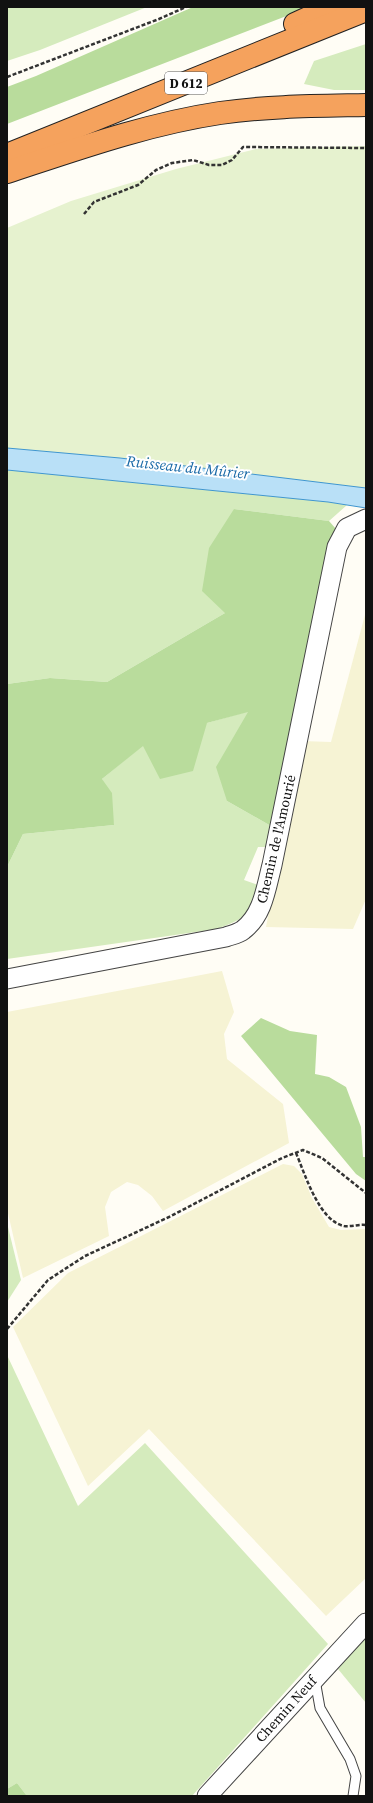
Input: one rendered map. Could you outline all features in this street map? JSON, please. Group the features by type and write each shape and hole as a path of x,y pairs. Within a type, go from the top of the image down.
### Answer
{"highway":[{"name":"D 612","path":"7,154 332,7"},
{"name":"D 612","path":"7,154 366,10"},
{"path":"7,172 146,128 221,113 282,108 366,105"}],"street":[{"name":"Chemin de l'Amourié","path":"7,979 226,937 242,931 254,920 261,908 272,865 337,547 347,528 366,519"},
{"name":"Chemin Neuf","path":"207,1796 366,1623"}],"lane":[{"path":"315,1678 320,1708 350,1759 356,1776 353,1796"}],"path":[{"path":"7,77 159,19 186,7"},
{"path":"84,214 94,202 138,185 156,170 172,163 193,160 210,165 222,165 232,160 243,147 366,148"},
{"path":"7,1329 48,1280 85,1256 169,1217 282,1158 304,1150 322,1158 366,1192"},
{"path":"296,1153 316,1199 329,1218 344,1226 366,1225"}],"shaded area":[{"path":"366,611 366,899 353,929 266,927 302,741 331,742"},
{"path":"222,971 234,1012 224,1034 227,1059 283,1104 289,1143 163,1211 152,1196 138,1185 127,1182 111,1192 105,1207 109,1236 23,1278 7,1209 7,1012"},
{"path":"283,1164 294,1166 302,1174 312,1198 329,1227 341,1230 366,1229 366,1578 326,1616 149,1429 88,1486 13,1327 68,1273"}],"green space":[{"path":"7,7 147,7 40,50 7,61"},
{"path":"193,7 304,7 289,15 7,124 7,87 36,76"},
{"path":"366,44 366,90 334,90 304,84 314,61"},
{"path":"366,146 366,488 120,458 7,448 7,228 71,201 176,169 256,149"},
{"path":"7,470 347,505 329,521 234,509 225,613 107,682 50,678 7,684"},
{"path":"234,509 329,521 336,529 271,826 227,801 216,767 248,712 207,723 193,771 160,779 143,746 102,779 112,793 114,825 23,834 7,867 7,684 50,678 107,682 225,613 202,591 209,548"},
{"path":"249,711 227,801 271,826 268,847 258,847 244,880 258,885 250,910 241,918 217,929 7,959 7,867 23,834 114,825 102,779 143,745 207,723"},
{"path":"261,1018 290,1031 317,1035 315,1074 329,1077 346,1087 361,1127 363,1157 366,1157 366,1181 356,1174 241,1036"},
{"path":"7,1223 21,1280 7,1302"},
{"path":"7,1355 78,1506 145,1443 328,1644 192,1796 27,1796 17,1783 7,1789"},
{"path":"366,1634 366,1703 338,1669"},
{"path":"17,1783 27,1796 7,1796 7,1789"}],"water":[{"name":"Ruisseau du Mûrier","path":"7,448 120,458 366,488 366,508 328,502 7,470"}]}
